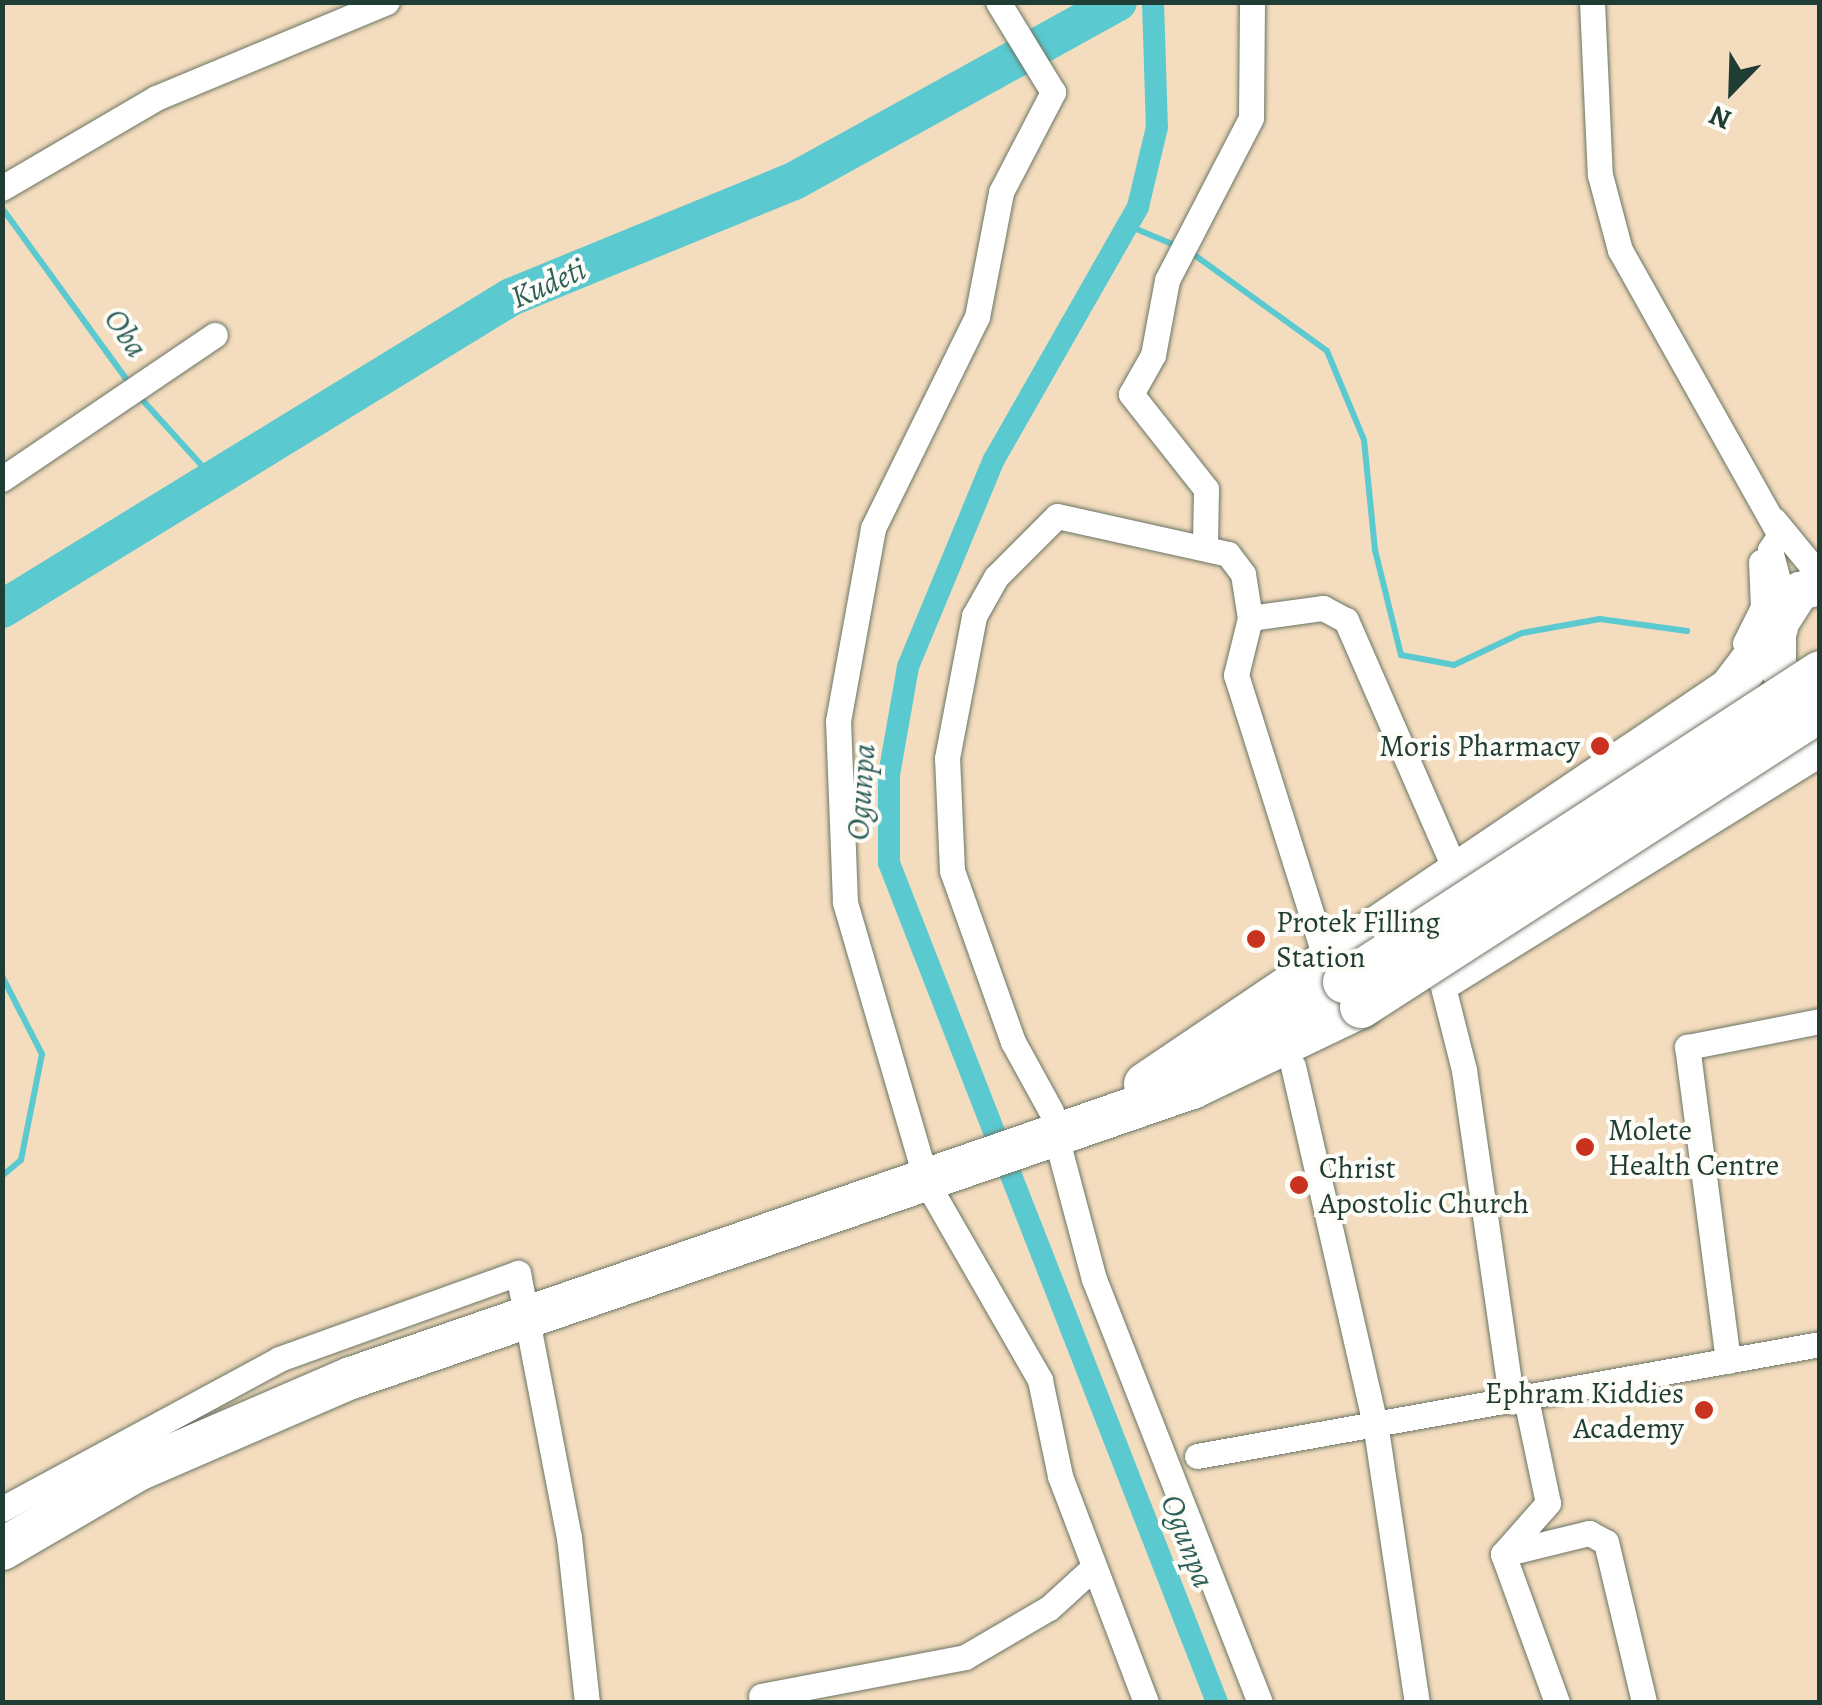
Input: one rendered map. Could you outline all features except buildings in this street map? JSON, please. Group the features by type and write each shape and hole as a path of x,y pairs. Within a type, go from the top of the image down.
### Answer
{"highway":[{"path":"1339,972 1579,791 1730,689 1781,617"},
{"path":"1148,1093 1820,672"},
{"path":"1339,972 1820,712"},
{"path":"2,1524 231,1401 1043,1124 1148,1093 1293,1066 1820,746"},
{"path":"2,1549 206,1437 528,1301"}],"main road":[{"path":"1820,586 1781,617 1784,686 1820,728"}],"street":[{"path":"2,188 156,98 386,2"},
{"path":"1205,543 1206,489 1131,394 1153,355 1167,280 1251,118 1252,2"},
{"path":"1592,2 1600,175 1620,250 1749,489 1780,535"},
{"path":"998,4 1053,86 998,204 977,317 873,528 838,721 839,870 929,1165 1040,1380 1093,1568 1146,1702"},
{"path":"2,480 216,335"},
{"path":"1749,489 1820,576"},
{"path":"1260,1702 1094,1279 952,871 947,758 959,662 996,577 1057,516 1205,543 1242,574 1250,618 1236,675 1339,972 1450,858 1579,791 1729,666 1763,607 1761,559 1780,535"},
{"path":"1780,535 1770,550 1781,617"},
{"path":"1250,618 1323,608 1346,620 1450,858"},
{"path":"1441,979 1518,1398 1548,1503 1503,1554"},
{"path":"1728,1360 1687,1047 1820,1021"},
{"path":"1293,1066 1376,1430 1417,1702"},
{"path":"2,1509 279,1359 518,1273 528,1301 587,1702"},
{"path":"1198,1456 1376,1430 1518,1398 1820,1344"},
{"path":"1503,1554 1589,1534 1606,1542 1644,1702"},
{"path":"1503,1554 1557,1702"},
{"path":"761,1696 965,1657 1049,1608 1093,1568"}],"waterway":[{"name":"Kudeti","path":"2,609 511,297 794,181 1118,2"},
{"name":"Ogunpa","path":"1153,2 1157,127 1138,207 994,459 908,667 889,775 889,863 1217,1702"},
{"name":"Oba","path":"2,208 130,384"},
{"path":"1129,226 1177,246"},
{"path":"1189,251 1327,351 1364,440 1375,550 1401,655 1454,665 1522,633 1600,619 1687,631"},
{"path":"137,394 216,481"},
{"path":"2,976 42,1054 21,1160 2,1176"}],"place":[{"name":"Moris Pharmacy","path":"1600,746"},
{"name":"Protek Filling Station","path":"1256,939"},
{"name":"Molete Health Centre","path":"1585,1147"},
{"name":"Christ Apostolic Church","path":"1299,1185"},
{"name":"Ephram Kiddies Academy","path":"1704,1410"}]}
